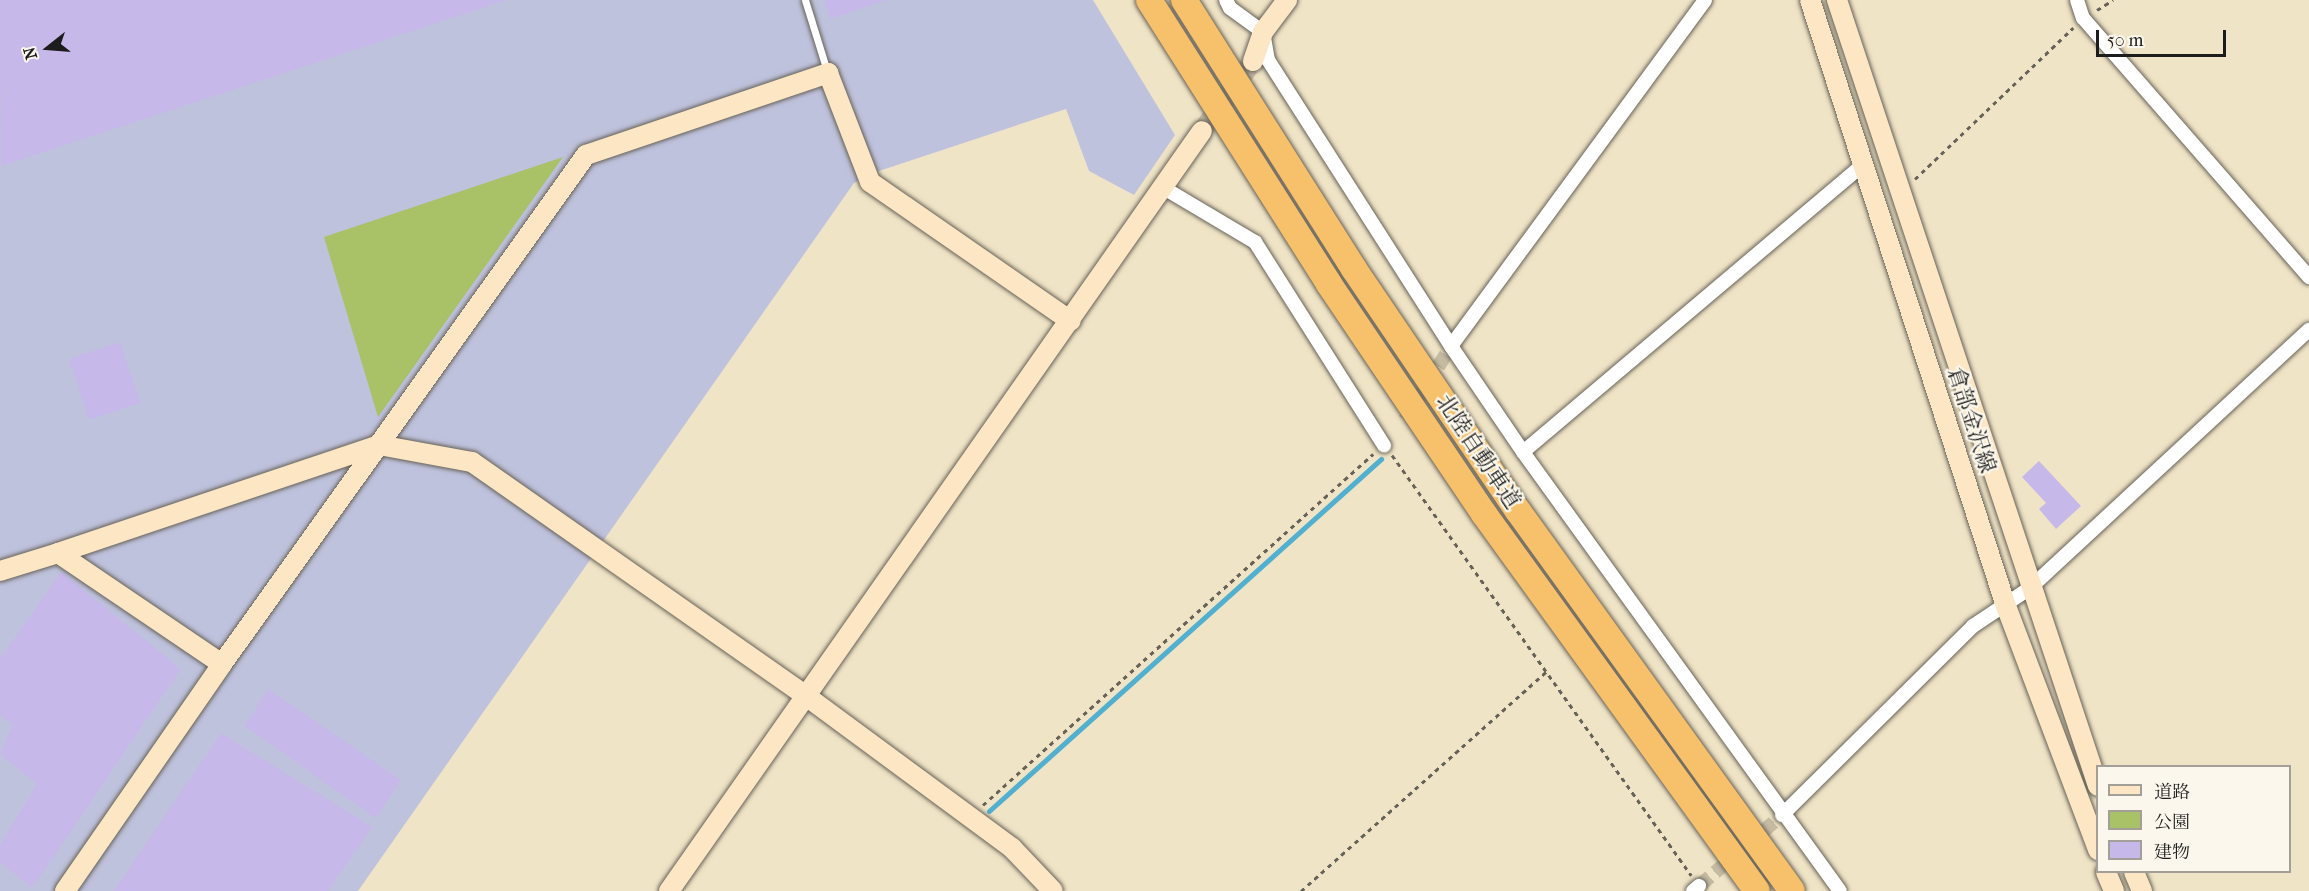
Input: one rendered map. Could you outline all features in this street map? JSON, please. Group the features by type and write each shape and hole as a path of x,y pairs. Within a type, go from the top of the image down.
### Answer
{"highway":[{"name":"北陸自動車道","path":"1149,0 1329,284 1484,514 1756,891"},
{"name":"北陸自動車道","path":"1184,0 1354,269 1518,511 1792,891"}],"street":[{"path":"1226,0 1230,8 1263,32 1268,60 1451,346 1523,452 1782,815 1839,891"},
{"path":"1253,61 1263,32 1287,0"},
{"path":"1451,346 1706,0"},
{"name":"倉部金沢線","path":"1810,0 2006,606 2096,847"},
{"name":"倉部金沢線","path":"1837,0 2096,783"},
{"path":"2077,0 2083,18 2309,277"},
{"path":"65,891 222,664 586,155 828,73 870,182 1071,321"},
{"path":"669,891 1071,321 1202,131"},
{"path":"1523,452 1864,164"},
{"path":"1164,188 1255,242 1383,445"},
{"path":"1782,815 1973,626 2030,588 2309,330"},
{"path":"0,571 379,445 472,462 806,696 1012,848 1053,891"},
{"path":"58,552 222,664"},
{"path":"2106,873 2114,891"},
{"path":"2134,873 2142,891"}],"lane":[{"path":"805,0 828,73"}],"path":[{"path":"1901,192 2083,18 2114,0"},
{"path":"969,818 1383,445 1411,477 1696,888"},
{"path":"1301,891 1546,672"}],"shaded area":[{"path":"0,0 1093,0 1175,135 1134,195 1089,171 1066,109 876,172 854,183 358,891 0,891"}],"green space":[{"path":"563,157 378,417 324,237"}],"building":[{"path":"0,0 507,0 1,166"},
{"path":"824,0 887,0 830,19"},
{"path":"120,342 140,403 89,420 69,359"},
{"path":"2039,461 2081,506 2056,529 2039,509 2046,503 2022,477"},
{"path":"61,572 181,669 32,888 0,862 0,845 37,784 0,754 13,724 0,715 0,659"},
{"path":"268,689 401,780 375,818 245,726"},
{"path":"221,733 372,827 328,891 114,891"}],"waterway":[{"path":"989,811 1381,459"}],"tunnel":[{"path":"1202,131 1253,61"},
{"path":"1405,420 1451,346"},
{"path":"1699,886 1782,815"}]}
